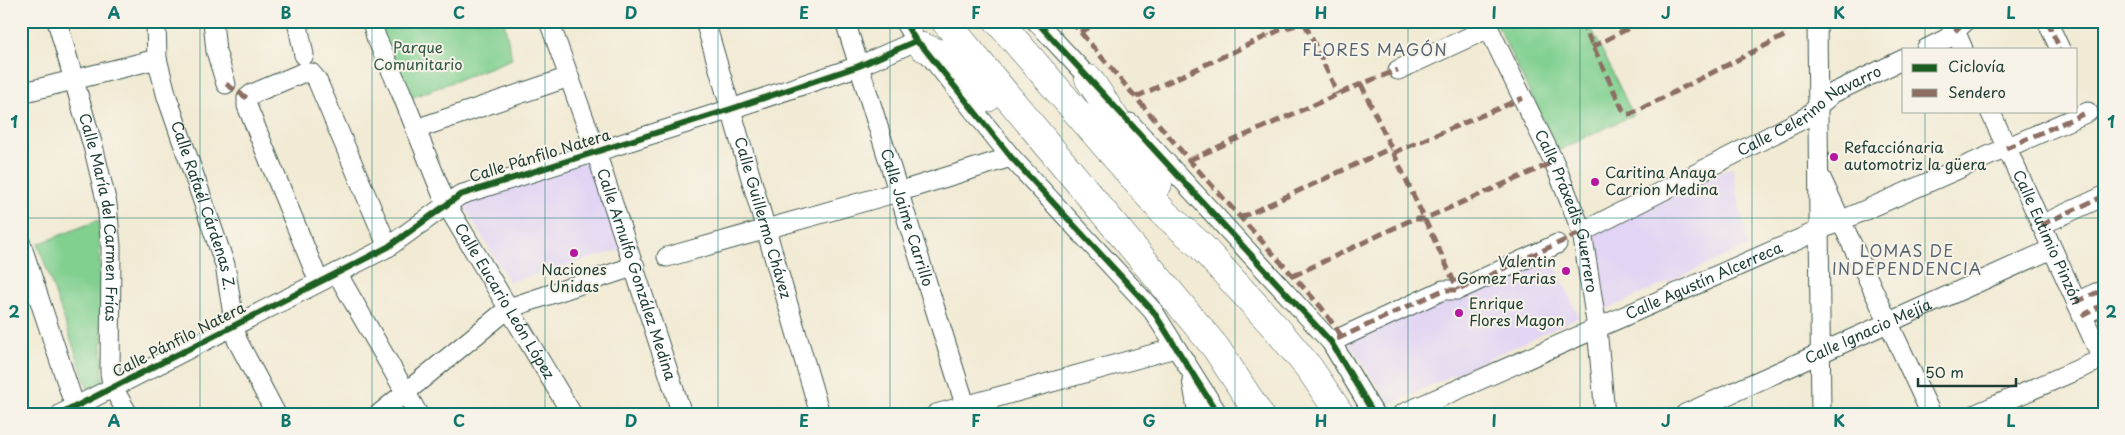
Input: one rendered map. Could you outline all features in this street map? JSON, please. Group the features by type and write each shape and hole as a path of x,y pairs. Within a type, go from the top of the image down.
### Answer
{"highway":[{"path":"946,21 1006,97 1079,181 1216,348 1259,414"},
{"path":"998,21 1164,213 1200,245 1282,335 1310,369 1340,414"},
{"path":"920,44 945,56 1030,140 1079,181"},
{"path":"1089,79 1200,245"}],"street":[{"name":"Calle María del Carmen Frías","path":"57,21 107,204 112,247 110,373 113,388 128,414"},
{"name":"Calle Rafaél Cárdenas Z.","path":"156,21 157,59 167,97 225,265 241,350 276,414"},
{"path":"213,21 216,51 226,84"},
{"path":"297,21 304,55"},
{"name":"Calle Eucario León López","path":"372,21 376,37 446,204 572,414"},
{"name":"Calle Arnulfo González Medina","path":"549,21 635,266 682,414"},
{"name":"Calle Guillermo Chávez","path":"705,21 820,414"},
{"name":"Calle Jaime Carrillo","path":"845,21 967,409"},
{"path":"904,21 920,44 1011,157 1154,312 1218,414"},
{"path":"1036,21 1331,342 1374,414"},
{"path":"1817,21 1817,170 1821,414"},
{"path":"2047,21 2060,48"},
{"path":"1398,70 1487,24"},
{"name":"Calle Práxedis Guerrero","path":"1487,24 1554,162 1582,232 1597,328 1605,414"},
{"path":"1928,48 1946,39 1957,25"},
{"path":"1957,25 1963,48"},
{"name":"Calle Pánfilo Natera","path":"68,410 388,247 460,195 731,109 920,44"},
{"path":"21,93 157,59"},
{"name":"Calle Celerino Navarro","path":"1582,232 1805,118 1833,93 1902,60"},
{"path":"319,282 247,106 247,98 252,94 302,73 311,73 317,80 388,247"},
{"path":"416,129 569,77"},
{"name":"Calle Eutimio Pinzón","path":"1990,112 2103,361"},
{"name":"Calle Agustín Alcerreca","path":"1402,414 2088,112"},
{"path":"667,257 898,192 1011,157"},
{"path":"1817,170 1931,414"},
{"path":"2041,225 2104,196"},
{"path":"21,244 68,410"},
{"path":"1331,342 1443,290 1458,290 1557,244"},
{"name":"Calle Ignacio Mejía","path":"1685,414 2052,249"},
{"path":"379,414 509,308 635,266"},
{"path":"337,273 418,414"},
{"path":"2079,309 2096,293 2104,292"},
{"path":"2079,309 2104,304"},
{"path":"936,414 967,409 1175,348"},
{"path":"1976,414 2103,361"},
{"path":"1191,372 1198,414"}],"shaded area":[{"path":"594,159 623,249 509,282 461,201"},
{"path":"1732,167 1748,246 1601,312 1589,237"},
{"path":"1549,251 1579,317 1390,404 1346,340"}],"green space":[{"name":"Parque Comunitario","path":"369,21 504,21 512,59 398,103"},
{"path":"1495,21 1588,21 1633,115 1558,151"},
{"path":"99,220 103,386 89,392 38,244"}],"marked path":[{"path":"1071,21 1189,160 1321,307 1342,337"},
{"path":"1080,32 1104,21"},
{"path":"1262,21 1268,36"},
{"path":"1136,97 1282,29 1312,21"},
{"path":"1581,21 1623,110 1627,114 1631,114 1788,34"},
{"path":"1592,47 1643,21"},
{"path":"1955,31 1966,21"},
{"path":"2047,21 2060,48"},
{"path":"1305,24 1338,94"},
{"path":"1189,160 1361,84 1398,70"},
{"path":"226,84 247,98"},
{"path":"1361,84 1458,290"},
{"path":"1393,153 1523,98"},
{"path":"2006,148 2088,112"},
{"path":"1240,218 1391,148"},
{"path":"1293,276 1413,219 1424,219 1554,162"},
{"path":"2041,225 2104,196"},
{"path":"1337,339 1443,290 1458,290 1582,232"},
{"path":"2076,302 2096,293 2104,292"},
{"path":"2082,316 2104,304"}],"cycle path":[{"path":"904,21 916,41 923,47 1011,157 1153,311 1218,414"},
{"path":"1036,21 1331,342 1374,414"},
{"path":"61,414 388,247 460,195 731,109 859,66 916,41"}],"place":[{"name":"Refacciónaria automotriz la güera","path":"1834,157"},
{"name":"Caritina Anaya Carrion Medina","path":"1595,182"},
{"name":"Naciones Unidas","path":"574,253"},
{"name":"Valentin Gomez Farias","path":"1566,271"},
{"name":"Enrique Flores Magon","path":"1459,313"}],"district":[{"name":"FLORES MAGÓN","path":"1375,50"},
{"name":"LOMAS DE INDEPENDENCIA","path":"1907,260"}]}
